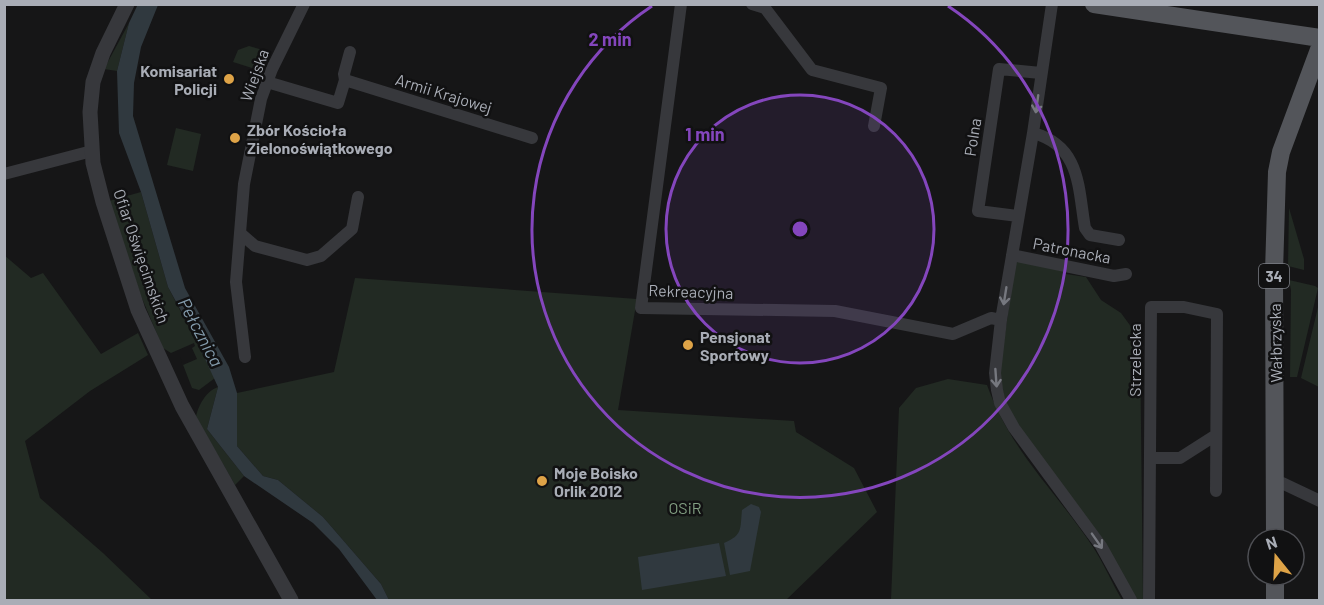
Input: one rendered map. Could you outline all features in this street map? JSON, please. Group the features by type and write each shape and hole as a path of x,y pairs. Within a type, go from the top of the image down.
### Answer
{"main road":[{"path":"1094,4 1320,38"},
{"name":"Wałbrzyska","path":"1275,527 1274,272 1277,172 1281,152 1320,47"}],"street":[{"name":"Ofiar Oświęcimskich","path":"127,4 103,53 93,82 90,111 92,151 103,202 138,310 182,406 291,600"},
{"name":"Wiejska","path":"245,357 236,282 244,184 261,99 291,28 304,4"},
{"name":"Rekreacyjna","path":"681,4 641,308 835,311 953,334 991,318 1001,320"},
{"path":"752,4 765,8 812,70 881,88 874,126"},
{"path":"1052,4 1001,320 995,373 1000,403 1014,428 1101,546 1131,600"},
{"path":"267,82 338,103 350,52"},
{"name":"Polna","path":"1018,216 978,211 999,69 1041,73"},
{"name":"Armii Krajowej","path":"345,80 532,138"},
{"name":"Patronacka","path":"1033,133 1042,136 1066,153 1071,160 1075,170 1085,228 1090,235 1119,240"},
{"path":"4,174 92,151"},
{"path":"240,233 255,246 307,260 321,256 352,229 358,197"},
{"name":"Patronacka","path":"1012,255 1114,276 1126,274"},
{"name":"Strzelecka","path":"1149,600 1151,307 1184,307 1217,314 1216,491"},
{"path":"1151,458 1180,458 1216,435"},
{"path":"1275,483 1282,483 1320,501"}],"green space":[{"path":"129,23 117,71 104,69"},
{"path":"249,46 263,50 268,56 265,68 259,67 258,70 233,62 238,50"},
{"path":"176,128 201,134 193,171 167,165"},
{"path":"141,192 168,287 215,378 199,390 192,388 183,365 197,359 192,348 195,346 194,343 171,353 163,348 141,296 109,201"},
{"path":"1289,208 1304,259 1304,270 1288,266"},
{"path":"4,255 31,278 43,273 101,354 138,333 148,355 90,391 25,441 40,498 152,600 5,600"},
{"path":"1019,261 1067,269 1066,274 1086,277 1101,300 1121,313 1140,339 1143,600 1134,600 1009,414 999,376 1015,264"},
{"name":"OSiR","path":"355,278 637,299 618,410 794,421 796,432 854,468 877,512 786,600 389,600 381,584 323,517 278,480 263,476 237,446 237,393 334,372"},
{"path":"1289,280 1318,288 1297,377 1290,377 1291,290"},
{"path":"1319,303 1319,387 1301,378"},
{"path":"948,379 987,385 1008,431 1079,526 1101,560 1122,600 891,600 899,408 916,388"},
{"path":"218,387 207,429 244,476 235,485 196,417 203,399"}],"water":[{"name":"Pełcznica","path":"138,4 158,5 141,47 134,83 133,116 185,288 229,367 237,393 237,446 263,476 278,480 323,517 381,584 389,600 377,600 339,549 313,523 244,476 207,429 218,387 168,287 141,192 119,133 117,71 129,23"},
{"path":"751,504 759,507 761,512 750,571 730,575 724,543 738,534 742,510"},
{"path":"719,543 726,576 642,590 638,557"}],"place":[{"name":"Komisariat Policji","path":"229,79"},
{"name":"Zbór Kościoła Zielonoświątkowego","path":"235,138"},
{"name":"Pensjonat Sportowy","path":"688,345"},
{"name":"Moje Boisko Orlik 2012","path":"542,481"}]}
